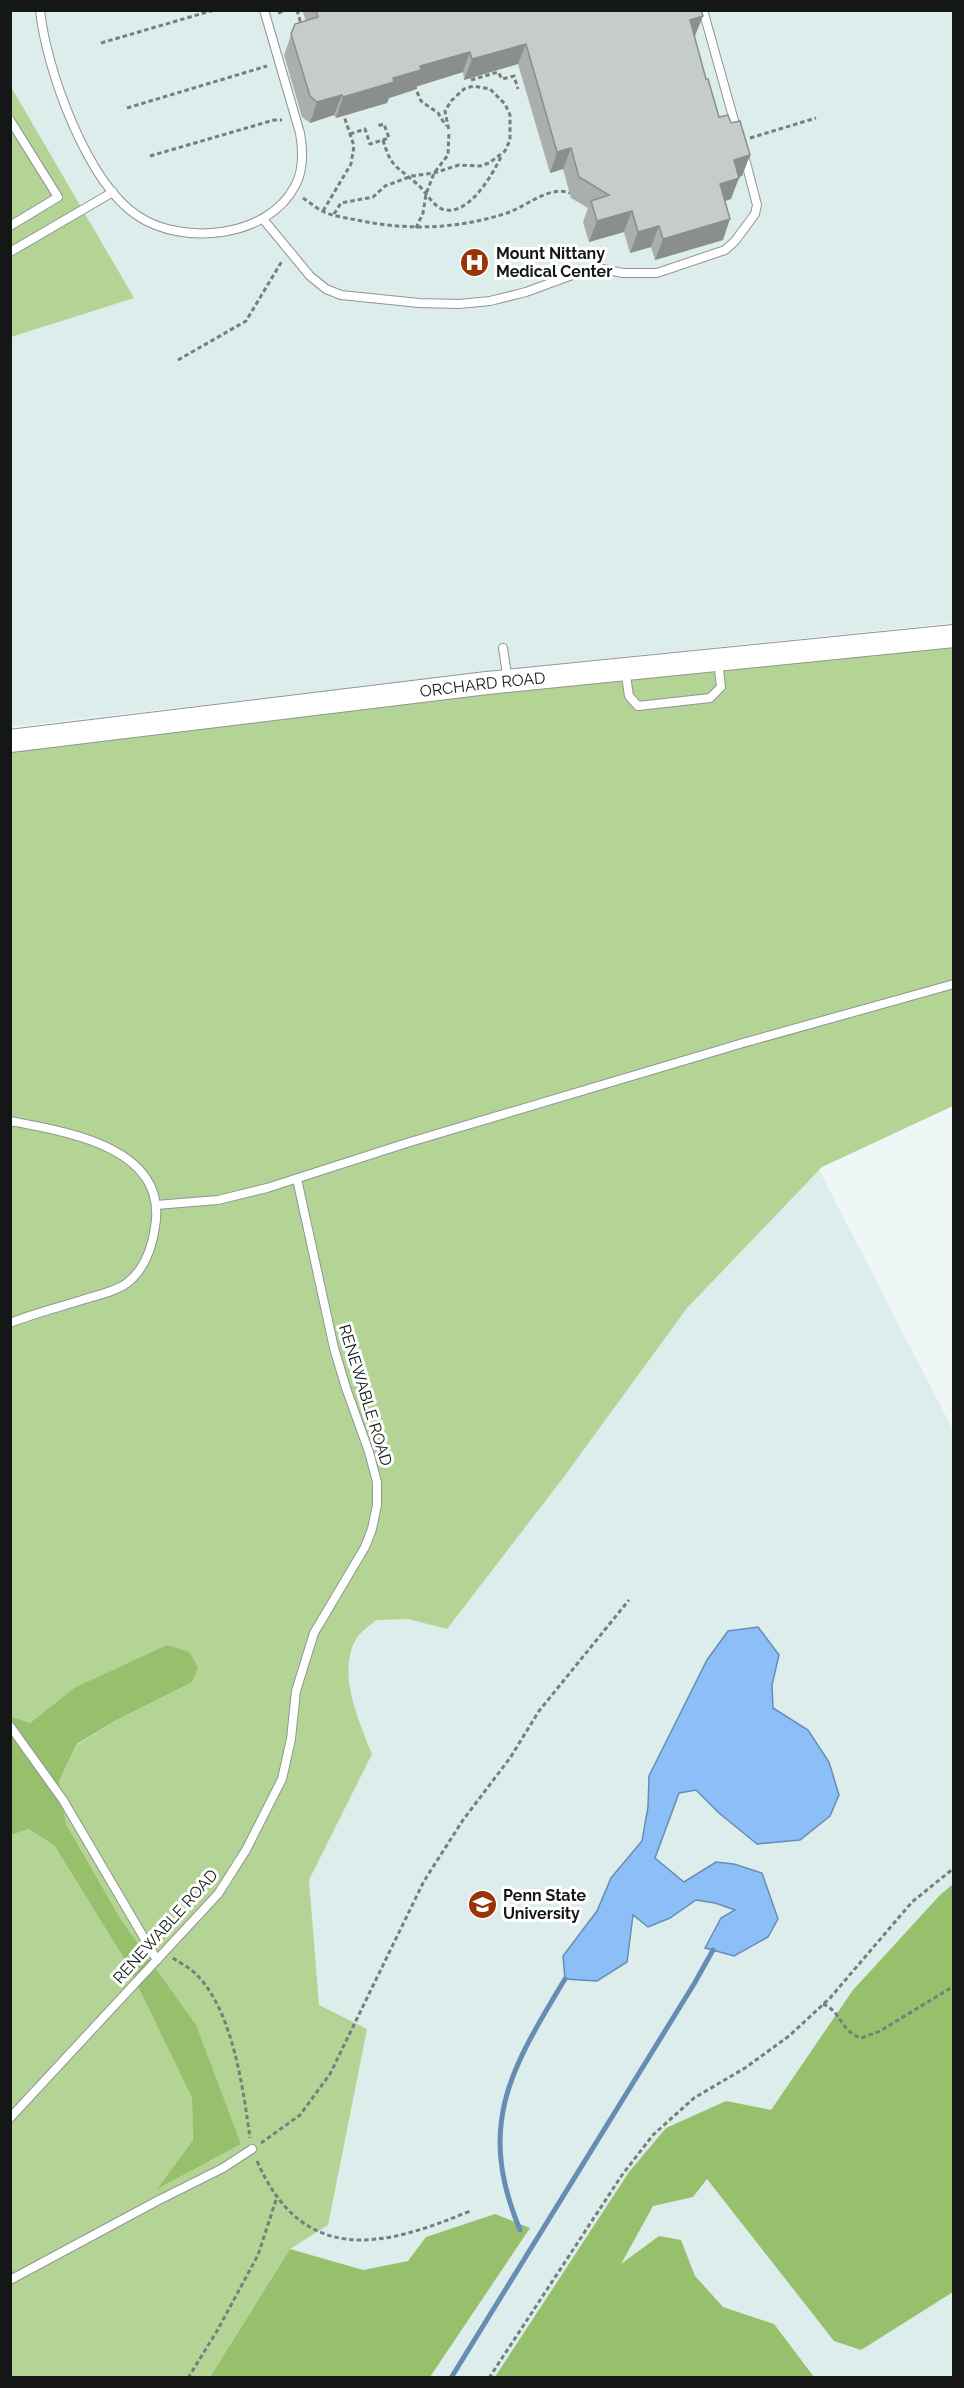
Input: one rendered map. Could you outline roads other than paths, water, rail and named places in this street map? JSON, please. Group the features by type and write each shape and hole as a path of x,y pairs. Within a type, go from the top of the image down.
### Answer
{"street":[{"name":"ORCHARD ROAD","path":"10,741 508,681 954,636"}],"lane":[{"path":"34,10 42,27"},
{"path":"40,10 49,61 70,115 91,159 112,192 137,216 153,225 185,233 215,233 232,230 263,219 278,208 296,185 300,174 303,147 264,10"},
{"path":"263,219 310,276 326,289 340,295 387,301 459,304 490,301 526,292 583,272 603,269 623,273 657,273 725,250 735,241 755,214 758,205 703,10"},
{"path":"10,120 58,197 10,226"},
{"path":"10,252 112,192"},
{"path":"503,648 508,681"},
{"path":"625,669 629,696 638,706 710,698 721,687 718,659"},
{"path":"156,1204 218,1200 297,1179 410,1142 743,1043 954,984"},
{"path":"10,1121 96,1141 115,1150 142,1171 156,1204 156,1221 150,1253 137,1274 126,1284 108,1292 10,1323"},
{"name":"RENEWABLE ROAD","path":"10,2118 218,1894 246,1850 278,1789 287,1761 296,1691 303,1664 319,1624 365,1547 372,1528 377,1505 377,1482 334,1348 297,1179"},
{"path":"10,1726 63,1800 157,1960"},
{"path":"10,2280 157,2201 224,2168 252,2149"}],"water":[{"path":"758,1627 779,1655 772,1685 773,1708 808,1730 829,1762 839,1795 830,1816 800,1840 757,1844 719,1813 696,1790 679,1793 655,1858 684,1882 716,1862 734,1864 762,1873 778,1919 768,1937 734,1956 705,1948 721,1918 735,1910 715,1903 696,1900 670,1918 648,1927 633,1915 627,1962 597,1981 565,1979 563,1956 597,1911 611,1878 642,1841 648,1807 649,1776 707,1660 728,1631"}],"waterway":[{"path":"451,2378 713,1950"},
{"path":"520,2230 507,2192 501,2159 501,2128 506,2099 515,2070 529,2041 565,1979"}],"place":[{"name":"Mount Nittany Medical Center","path":"475,262"},
{"name":"Penn State University","path":"482,1904"}]}
